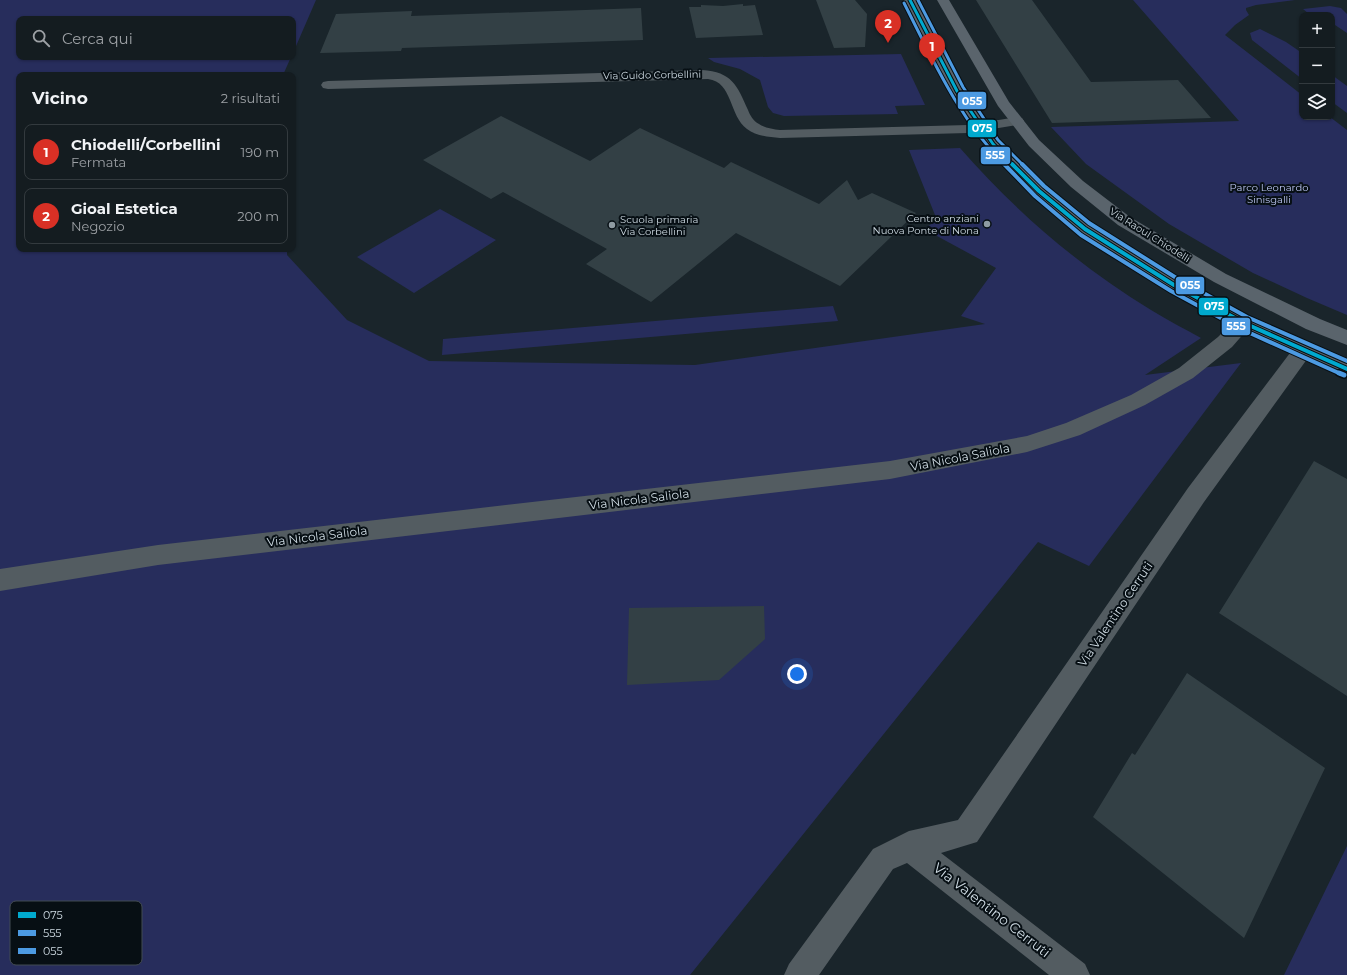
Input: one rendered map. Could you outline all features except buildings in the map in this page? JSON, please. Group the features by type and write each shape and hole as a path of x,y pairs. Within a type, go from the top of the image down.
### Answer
{"main road":[{"path":"910,0 957,91 981,127 993,144 1039,191 1086,229 1174,285 1244,323 1347,369"},
{"name":"Via Raoul Chiodelli","path":"943,0 996,91 1017,121 1034,144 1077,184 1124,220 1220,278 1313,324 1347,338"}],"street":[{"name":"Via Guido Corbellini","path":"328,85 699,74 722,79 731,87 741,114 745,120 752,126 770,133 842,133 954,129 981,127 1017,121"},
{"name":"Via Nicola Saliola","path":"0,580 158,555 890,470 976,455 1027,444 1073,429 1138,400 1186,373 1225,342 1244,323"},
{"name":"Via Valentino Cerruti","path":"800,975 883,859 909,846 967,832 1196,495 1303,350"},
{"name":"Via Valentino Cerruti","path":"909,846 1074,975"}],"green space":[{"path":"0,0 316,0 296,46 296,16 16,16 16,60 290,60 284,72 16,72 16,252 287,252 287,255 347,320 429,361 695,365 985,324 961,316 996,268 924,229 937,220 909,150 960,148 1026,216 1074,256 1099,275 1157,314 1201,338 1145,375 1241,363 1089,566 1038,542 690,975 0,975"},
{"name":"Parco Leonardo Sinisgalli","path":"1133,0 1295,0 1256,5 1246,8 1249,15 1235,25 1225,35 1299,93 1299,120 1334,120 1347,130 1347,315 1253,273 1169,224 1086,164 1051,127 1239,121"},
{"path":"1330,6 1341,8 1347,14 1347,33 1335,25 1335,12 1307,12 1303,9"},
{"path":"1260,29 1286,42 1299,51 1299,77 1252,40 1250,33"},
{"path":"901,54 925,105 895,106 898,114 784,116 773,113 768,107 760,80 740,69 714,62 708,58"},
{"path":"1335,77 1347,86 1347,113 1335,104"},
{"path":"440,209 496,240 414,293 357,257"},
{"path":"833,306 838,321 442,355 443,339"},
{"path":"1347,846 1347,975 1284,975"}],"transit line":[{"name":"075","path":"910,0 957,91 993,144 1039,191 1085,229 1174,285 1244,323 1347,369"},
{"name":"055","path":"918,0 963,87 998,140 1044,186 1089,223 1178,279 1247,317 1347,361"},
{"name":"555","path":"904,3 951,95 988,148 1035,196 1081,235 1171,291 1241,329 1344,375"}],"place":[{"name":"Gioal Estetica","path":"888,43"},
{"name":"Chiodelli/Corbellini","path":"932,66"},
{"name":"Centro anziani Nuova Ponte di Nona","path":"987,224"},
{"name":"Scuola primaria Via Corbellini","path":"612,225"}]}
